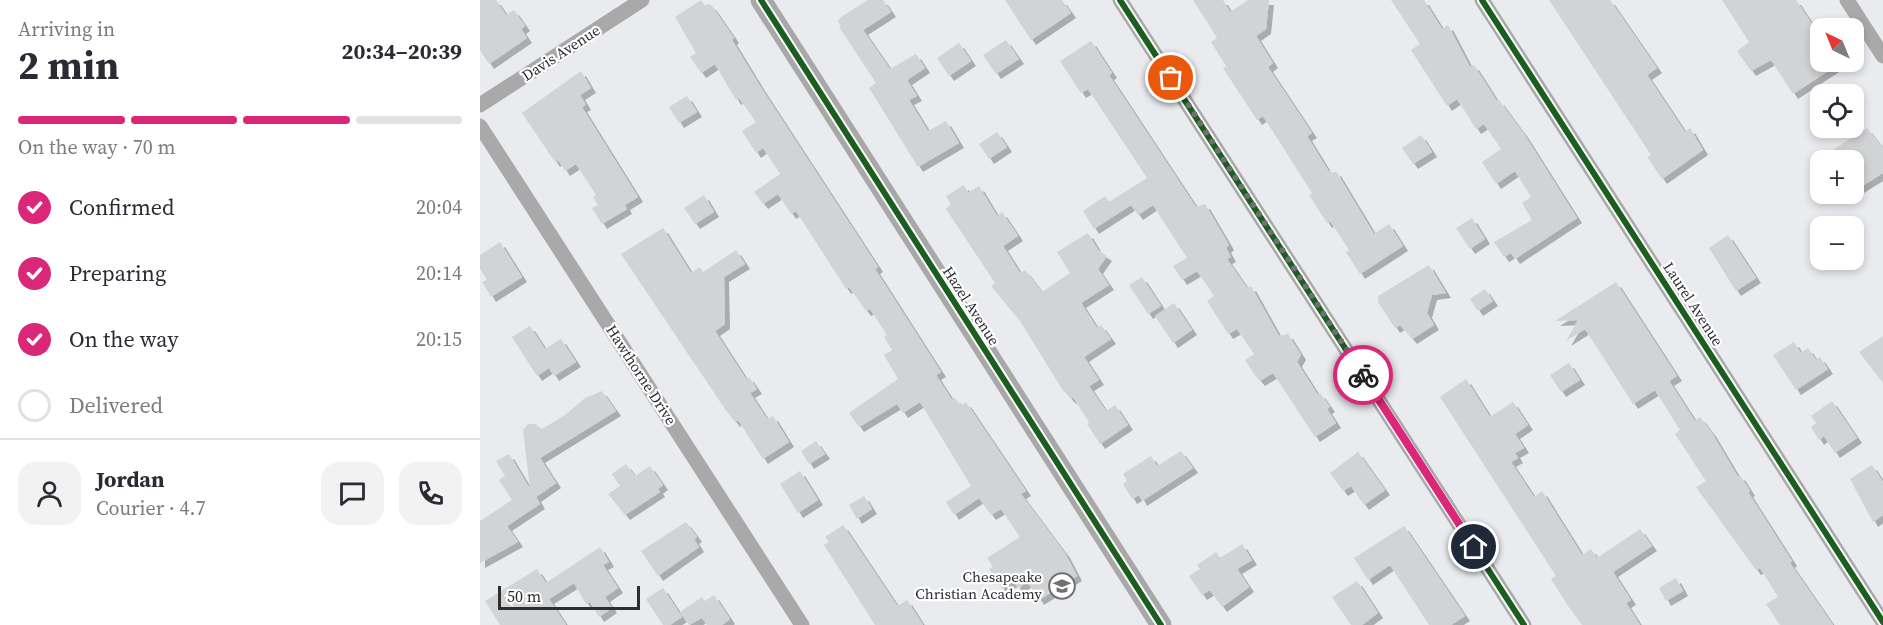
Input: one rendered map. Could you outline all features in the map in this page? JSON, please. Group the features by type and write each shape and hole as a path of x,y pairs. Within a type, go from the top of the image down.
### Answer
{"street":[{"name":"Davis Avenue","path":"480,105 642,0"},
{"name":"Hazel Avenue","path":"761,0 1161,625"},
{"path":"1120,0 1524,625"},
{"name":"Laurel Avenue","path":"1482,0 1883,622"},
{"path":"1847,0 1883,56"},
{"name":"Hawthorne Drive","path":"480,126 802,625"}],"building":[{"path":"480,0 496,0 506,15 514,10 525,26 521,29 527,38 489,64 480,50"},
{"path":"701,0 705,6 709,4 712,6 734,38 732,40 760,86 878,267 875,269 941,372 936,375 952,400 955,398 961,406 966,402 1026,491 1021,494 1065,553 1077,576 1039,600 1028,582 1018,588 1014,581 1002,589 989,569 993,567 987,558 1020,537 1001,509 991,515 979,498 954,515 946,502 971,486 920,402 903,413 897,404 859,427 849,413 898,379 884,355 892,350 884,337 887,335 870,309 866,311 849,287 846,289 796,211 791,214 778,194 763,204 754,192 780,174 763,148 756,153 742,131 756,122 739,98 736,100 715,64 701,73 690,57 696,53 675,17"},
{"path":"868,0 883,0 891,12 863,30 890,69 916,54 925,68 907,80 917,96 909,100 928,131 946,121 959,143 918,167 869,88 876,83 839,27 841,26 838,21 841,17"},
{"path":"1005,0 1062,0 1071,13 1031,40"},
{"path":"1193,0 1223,0 1230,12 1248,0 1269,0 1266,29 1256,36 1273,63 1268,67 1312,133 1307,136 1328,170 1333,173 1336,171 1374,234 1389,224 1403,246 1360,274 1346,252 1349,250 1330,221 1327,223 1309,195 1312,193 1263,116 1257,120 1223,68 1226,66 1211,42 1217,38"},
{"path":"1391,0 1424,0 1442,29 1448,25 1470,67 1474,65 1497,101 1499,100 1524,134 1577,218 1515,259 1511,253 1504,257 1494,242 1532,220 1522,203 1531,197 1515,171 1496,184 1482,162 1501,149 1484,124 1476,129 1457,99 1447,106 1411,50 1420,44"},
{"path":"1549,0 1610,0 1657,68 1647,75 1685,132 1690,128 1703,150 1662,179 1647,157 1651,155"},
{"path":"1722,0 1796,0 1810,21 1810,72 1827,72 1793,94 1771,60 1751,71 1737,51 1749,42"},
{"path":"1006,40 1019,59 996,74 983,55"},
{"path":"1091,41 1112,73 1109,75 1196,207 1205,204 1229,245 1226,248 1231,257 1227,259 1247,288 1251,286 1279,336 1288,334 1301,355 1297,362 1318,395 1320,393 1330,407 1327,409 1336,423 1315,437 1273,373 1260,381 1254,374 1245,360 1254,354 1237,329 1228,334 1207,301 1214,296 1197,271 1182,280 1173,266 1187,258 1153,205 1138,215 1131,205 1094,229 1083,211 1105,196 1109,202 1147,178 1088,89 1081,93 1060,61"},
{"path":"959,43 971,61 949,76 937,58"},
{"path":"581,71 591,88 580,95 586,105 582,107 638,197 625,205 627,209 602,224 592,208 598,205 593,197 596,195 576,164 565,171 558,160 555,162 522,113"},
{"path":"687,96 697,112 679,123 669,107"},
{"path":"1867,128 1883,148 1883,173 1864,185 1864,150 1833,150 1851,138 1864,138 1864,130"},
{"path":"997,132 1007,147 989,159 979,144"},
{"path":"1421,135 1432,152 1413,164 1402,148"},
{"path":"964,185 968,193 979,186 997,216 1002,212 1018,236 1003,246 1020,273 1025,270 1042,292 1070,273 1057,252 1088,233 1098,250 1107,256 1098,269 1109,285 1081,303 1097,328 1101,325 1111,339 1084,357 1099,380 1089,386 1106,411 1115,405 1128,425 1100,444 1073,397 1071,399 1062,389 1020,321 991,286 995,283 946,209 951,204 946,196"},
{"path":"704,195 714,212 695,224 684,208"},
{"path":"1472,218 1485,239 1470,249 1456,228"},
{"path":"663,228 691,273 700,267 703,272 736,250 745,264 724,277 725,324 715,331 746,379 749,377 757,389 750,393 767,419 773,416 789,442 763,459 738,420 735,422 725,409 621,254"},
{"path":"1728,235 1756,278 1736,291 1709,248"},
{"path":"500,242 522,277 491,297 482,282 487,280 480,269 480,255"},
{"path":"1429,265 1446,293 1432,295 1427,313 1434,325 1412,339 1400,325 1395,328 1378,302 1378,296"},
{"path":"1142,277 1161,306 1148,314 1129,285"},
{"path":"1616,282 1677,376 1669,381 1695,421 1700,417 1712,433 1792,561 1790,563 1833,625 1780,625 1766,604 1778,597 1760,568 1756,570 1696,487 1706,481 1675,434 1680,430 1655,390 1633,404 1585,329 1566,341 1578,320 1555,321"},
{"path":"1485,289 1493,301 1478,311 1470,299"},
{"path":"1174,303 1192,330 1173,343 1155,316"},
{"path":"530,326 545,349 561,339 576,362 554,376 549,368 537,376 512,337"},
{"path":"1883,336 1883,383 1859,352"},
{"path":"1794,342 1801,353 1808,348 1816,360 1820,357 1828,369 1796,390 1773,355"},
{"path":"1569,363 1580,380 1561,392 1550,375"},
{"path":"1466,379 1490,417 1513,402 1528,425 1515,434 1524,448 1515,453 1518,458 1511,462 1534,497 1542,491 1582,555 1591,549 1597,558 1640,529 1652,546 1613,572 1631,600 1626,603 1640,625 1582,625 1568,606 1551,579 1556,576 1440,397"},
{"path":"602,391 616,411 540,458 556,483 536,497 540,504 507,526 518,542 480,563 480,521 512,500 499,480 505,476 496,461 509,454 530,489 523,430 528,424 535,424 542,429 565,415 585,398"},
{"path":"1832,401 1857,438 1835,453 1824,436 1819,440 1811,427 1816,423 1811,416"},
{"path":"816,441 825,454 809,464 801,451"},
{"path":"1181,451 1193,468 1142,501 1139,495 1132,499 1123,484 1127,481 1123,474 1151,456 1157,466"},
{"path":"1358,452 1385,490 1364,505 1351,486 1343,491 1330,473"},
{"path":"626,464 635,476 650,466 663,485 658,489 660,492 625,515 608,494 620,486 612,474"},
{"path":"1872,465 1883,482 1883,515 1873,522 1850,479"},
{"path":"800,471 818,500 798,513 780,484"},
{"path":"864,496 872,509 857,519 849,505"},
{"path":"686,522 697,537 694,539 699,547 658,576 641,551"},
{"path":"843,525 896,604 898,606 907,600 923,625 875,625 824,545 829,542 825,537"},
{"path":"1404,526 1465,616 1451,625 1429,625 1390,565 1368,580 1354,558"},
{"path":"1242,544 1252,560 1237,569 1249,587 1222,607 1210,590 1202,595 1189,576 1200,569 1197,565 1216,552 1220,558"},
{"path":"600,547 609,562 603,565 618,588 605,597 612,608 599,617 590,602 586,604 574,583 549,599 566,625 500,625 485,601 537,569 546,583"},
{"path":"1676,578 1683,591 1666,601 1659,588"},
{"path":"1357,581 1378,613 1362,625 1351,625 1332,597"},
{"path":"663,588 682,617 670,625 663,625 646,599"},
{"path":"714,595 730,619 722,625 707,625 702,618 689,625 680,612 702,597 705,601"}],"cycle path":[{"path":"761,0 1161,625"},
{"path":"1120,0 1524,625"},
{"path":"1482,0 1883,622"}],"way so far":[{"path":"1171,78 1363,375"}],"place":[{"name":"Chesapeake Christian Academy","path":"1062,586"}],"route":[{"path":"1363,375 1474,547"}]}
